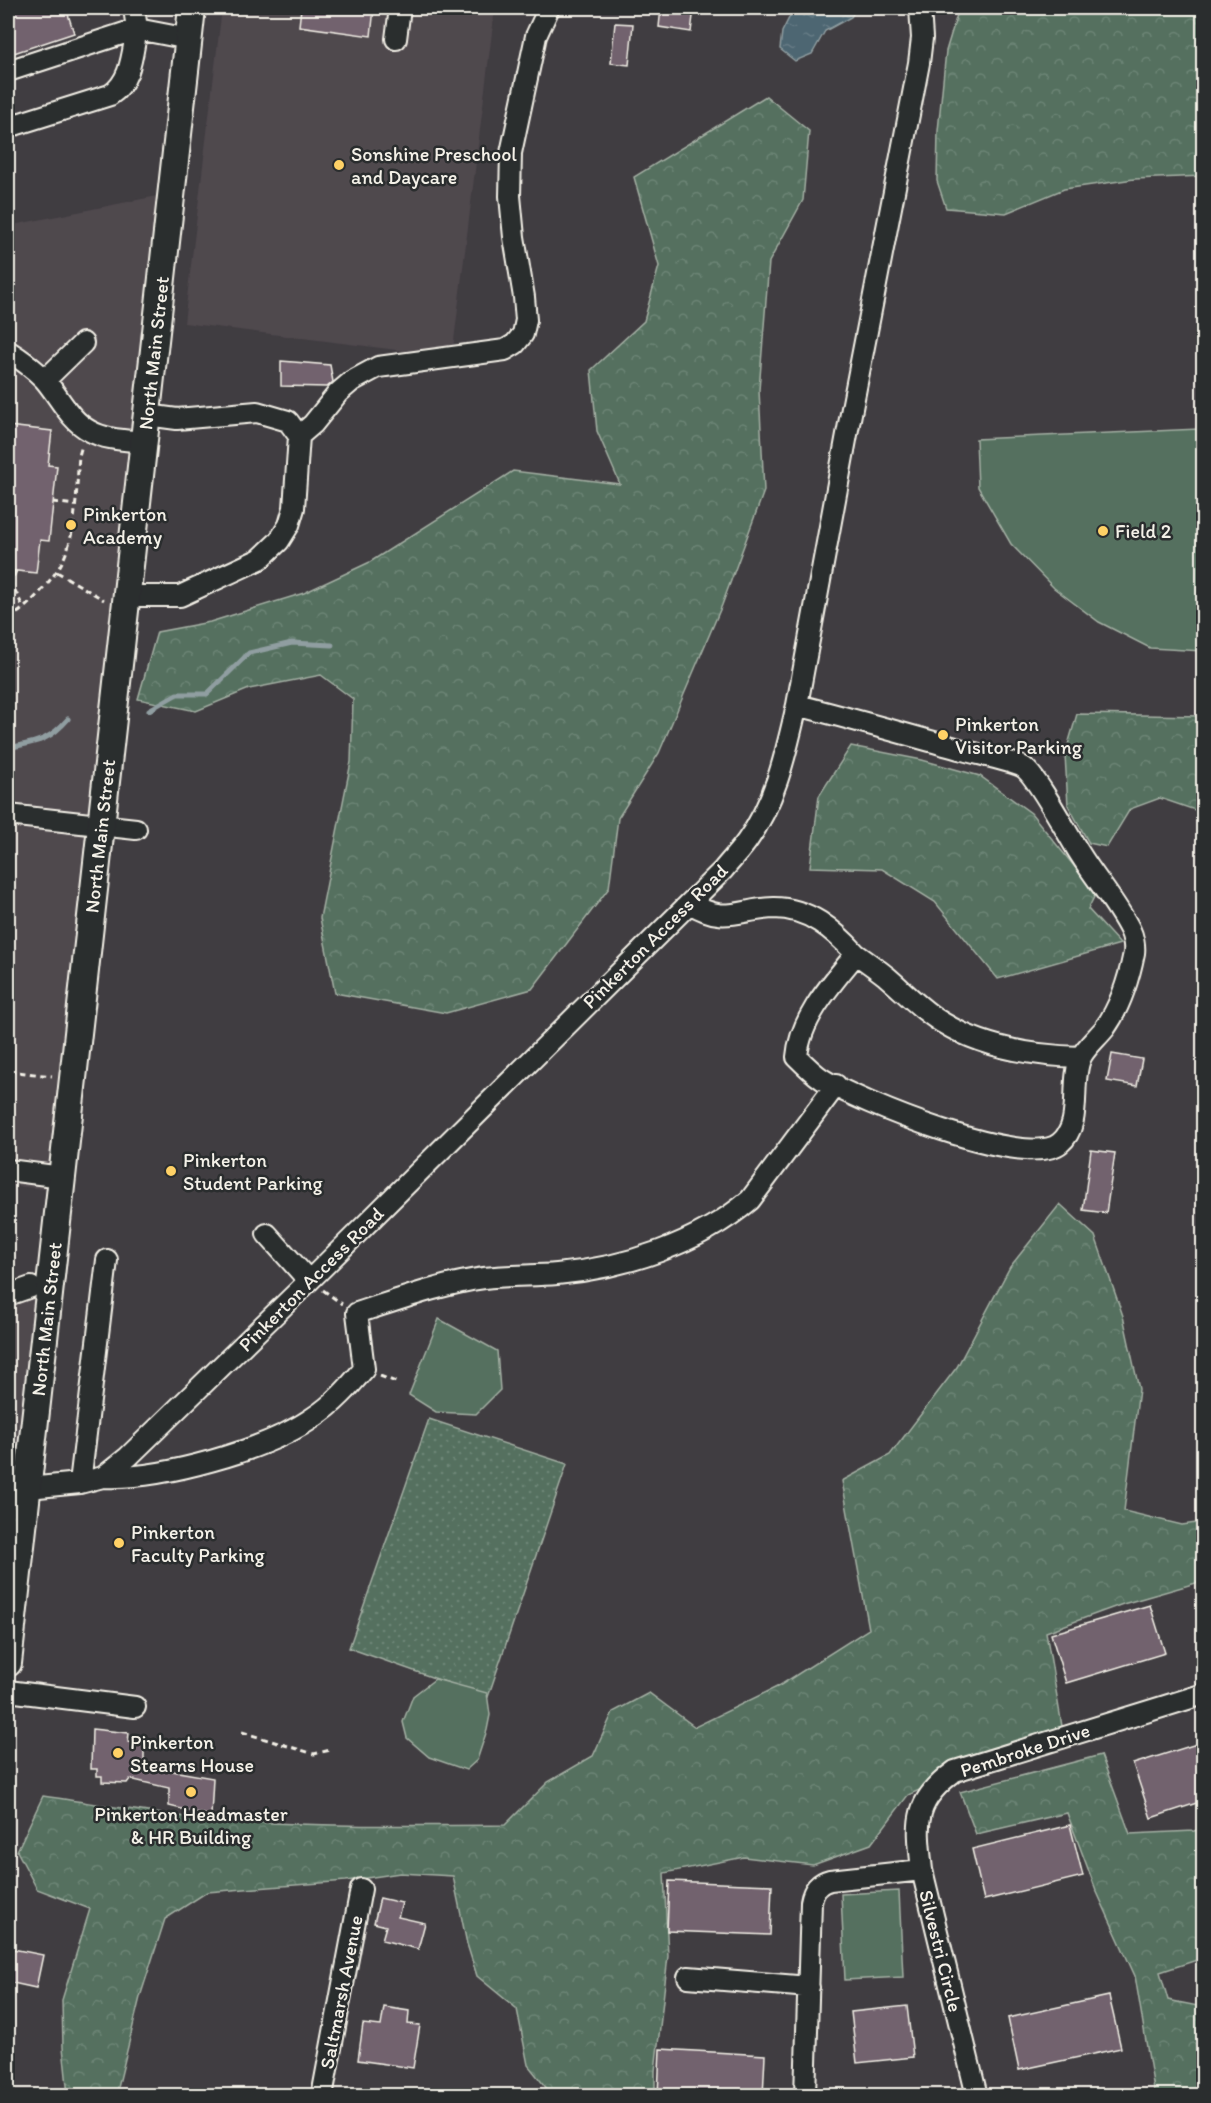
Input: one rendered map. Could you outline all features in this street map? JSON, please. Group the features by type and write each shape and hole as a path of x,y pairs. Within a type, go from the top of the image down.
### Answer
{"main road":[{"name":"North Main Street","path":"8,1663 101,825 117,600 144,442 192,8"}],"street":[{"path":"8,126 111,95 120,88 126,79 137,29 134,8"},
{"path":"396,39 400,8"},
{"path":"299,436 313,424 338,393 352,381 378,368 505,350 515,344 523,334 526,320 510,196 511,153 536,36 549,8"},
{"name":"Pinkerton Access Road","path":"28,1488 80,1483 102,1477 128,1457 690,903 723,870 748,840 770,801 783,765 798,705 848,429 919,63 922,38 920,8"},
{"path":"8,71 137,29 189,39"},
{"path":"45,380 83,344"},
{"path":"8,351 45,380 74,418 88,430 106,438 144,442"},
{"path":"117,600 180,596 260,559 279,541 289,525 294,508 299,436 288,421 256,412 177,419 147,415"},
{"path":"798,705 1023,767 1036,783 1119,910 1132,933 1135,950 1117,1008 1106,1027 1081,1057 1072,1124 1066,1137 1058,1145 1047,1149 1030,1149 979,1141 936,1129 889,1111 823,1080 797,1057 802,1033 821,999 856,954"},
{"path":"8,815 136,829"},
{"path":"690,903 702,911 711,913 744,914 773,908 801,913 825,924 856,954 886,976 919,1006 943,1023 966,1035 1008,1048 1048,1056 1081,1057"},
{"path":"102,1477 121,1478 155,1474 187,1467 264,1443 293,1431 332,1404 364,1369 357,1313 484,1278 559,1274 625,1261 660,1250 703,1232 750,1200 836,1085"},
{"path":"8,1170 62,1177"},
{"path":"267,1234 309,1281"},
{"path":"80,1483 107,1260"},
{"path":"8,1295 32,1287"},
{"path":"8,1691 135,1707"},
{"name":"Pembroke Drive","path":"922,1870 918,1821 931,1792 955,1771 1203,1694"},
{"name":"Silvestri Circle","path":"805,2096 811,1902 815,1889 830,1880 922,1870 977,2096"},
{"name":"Saltmarsh Avenue","path":"322,2096 361,1888"},
{"path":"688,1977 809,1987"}],"path":[{"path":"8,619 24,609 57,572 68,548 78,456 83,442"},
{"path":"53,502 74,505"},
{"path":"16,571 9,581 24,609"},
{"path":"57,572 117,600"},
{"path":"9,1071 56,1076"},
{"path":"242,1732 314,1754 330,1750"}],"shaded area":[{"name":"Sonshine Preschool and Daycare","path":"222,8 495,8 452,357 184,323"},
{"name":"Pinkerton Academy","path":"172,193 60,1191 8,1185 8,226"},
{"path":"51,1272 8,1659 8,1284"}],"green space":[{"path":"959,8 1203,8 1203,176 1134,179 1064,189 1006,213 946,208 937,181 938,131 946,51"},
{"path":"766,96 809,131 803,200 769,262 759,390 764,491 722,605 659,753 618,818 609,888 532,989 446,1013 335,993 320,918 351,762 353,699 321,675 249,689 196,711 138,699 157,632 210,622 304,593 370,562 513,471 620,484 597,431 591,370 644,321 659,266 634,177"},
{"name":"Field 2","path":"1199,429 1204,517 1203,651 1150,648 1099,622 1054,588 1011,544 978,487 976,439"},
{"path":"1077,714 1203,716 1203,822 1201,812 1160,798 1130,809 1107,847 1089,843 1068,805 1065,755"},
{"path":"851,746 922,760 980,776 1031,813 1096,893 1088,909 1120,944 998,979 935,902 882,869 810,867 819,796"},
{"path":"1060,1204 1095,1236 1123,1316 1139,1389 1124,1511 1182,1525 1203,1522 1203,1581 1123,1604 1046,1632 1062,1726 908,1795 871,1844 813,1865 744,1857 664,1873 668,1956 655,2071 655,2095 552,2095 528,2065 517,2009 477,1976 467,1944 453,1876 400,1873 346,1881 207,1892 165,1919 140,1997 117,2092 112,2095 68,2095 63,2047 62,2000 90,1909 37,1889 17,1851 43,1796 196,1818 235,1821 350,1825 505,1825 548,1782 593,1756 613,1712 649,1693 695,1727 779,1686 869,1629 842,1481 890,1455 957,1367 1010,1267"},
{"path":"439,1319 497,1351 500,1390 476,1414 436,1412 409,1395"},
{"path":"429,1419 567,1464 488,1697 349,1648"},
{"path":"435,1679 487,1693 490,1715 487,1730 477,1760 466,1770 429,1757 407,1738 403,1722 413,1696"},
{"path":"1101,1755 1130,1834 1194,1831 1203,1828 1203,1958 1160,1972 1168,2000 1203,2007 1203,2095 1155,2095 1135,1976 1096,1890 1067,1813 976,1834 960,1792"},
{"path":"899,1891 903,1977 845,1980 841,1894"}],"water":[{"path":"794,8 857,8 851,17 825,31 812,54 795,61 780,49 782,32"}],"building":[{"path":"8,8 66,8 74,33 8,55"},
{"path":"301,8 374,8 371,36 299,26"},
{"path":"661,8 694,8 691,32 659,27"},
{"path":"615,23 633,24 629,65 611,63"},
{"path":"281,361 330,365 333,382 327,387 281,386"},
{"path":"8,426 52,431 48,465 57,466 49,541 40,540 36,573 8,570"},
{"path":"1112,1054 1142,1059 1137,1086 1107,1081"},
{"path":"1091,1150 1115,1153 1106,1213 1083,1210"},
{"path":"1150,1605 1165,1653 1066,1683 1051,1634"},
{"path":"92,1729 129,1733 128,1742 144,1743 144,1766 213,1778 211,1816 169,1806 169,1788 130,1779 127,1783 102,1782 102,1776 97,1776 97,1769 91,1769"},
{"path":"1203,1742 1203,1801 1151,1818 1133,1764"},
{"path":"1070,1825 1083,1876 984,1900 972,1849"},
{"path":"669,1881 772,1885 770,1935 667,1931"},
{"path":"380,1898 402,1903 398,1917 425,1923 418,1949 382,1940 386,1926 374,1923"},
{"path":"8,1948 43,1955 36,1988 8,1982"},
{"path":"1109,1996 1121,2048 1019,2070 1008,2018"},
{"path":"907,2006 913,2057 857,2063 851,2012"},
{"path":"384,2007 409,2011 408,2024 420,2025 413,2068 358,2060 363,2024 381,2026"},
{"path":"660,2049 765,2055 763,2096 658,2096"}],"waterway":[{"path":"149,710 177,694 207,694 249,653 292,643 332,645"},
{"path":"8,748 48,737 68,719"}],"place":[{"name":"Sonshine Preschool and Daycare","path":"339,165"},
{"name":"Pinkerton Academy","path":"71,525"},
{"name":"Field 2","path":"1103,531"},
{"name":"Pinkerton Visitor Parking","path":"943,735"},
{"name":"Pinkerton Student Parking","path":"171,1171"},
{"name":"Pinkerton Faculty Parking","path":"119,1543"},
{"name":"Pinkerton Stearns House","path":"118,1753"},
{"name":"Pinkerton Headmaster & HR Building","path":"191,1792"}]}
